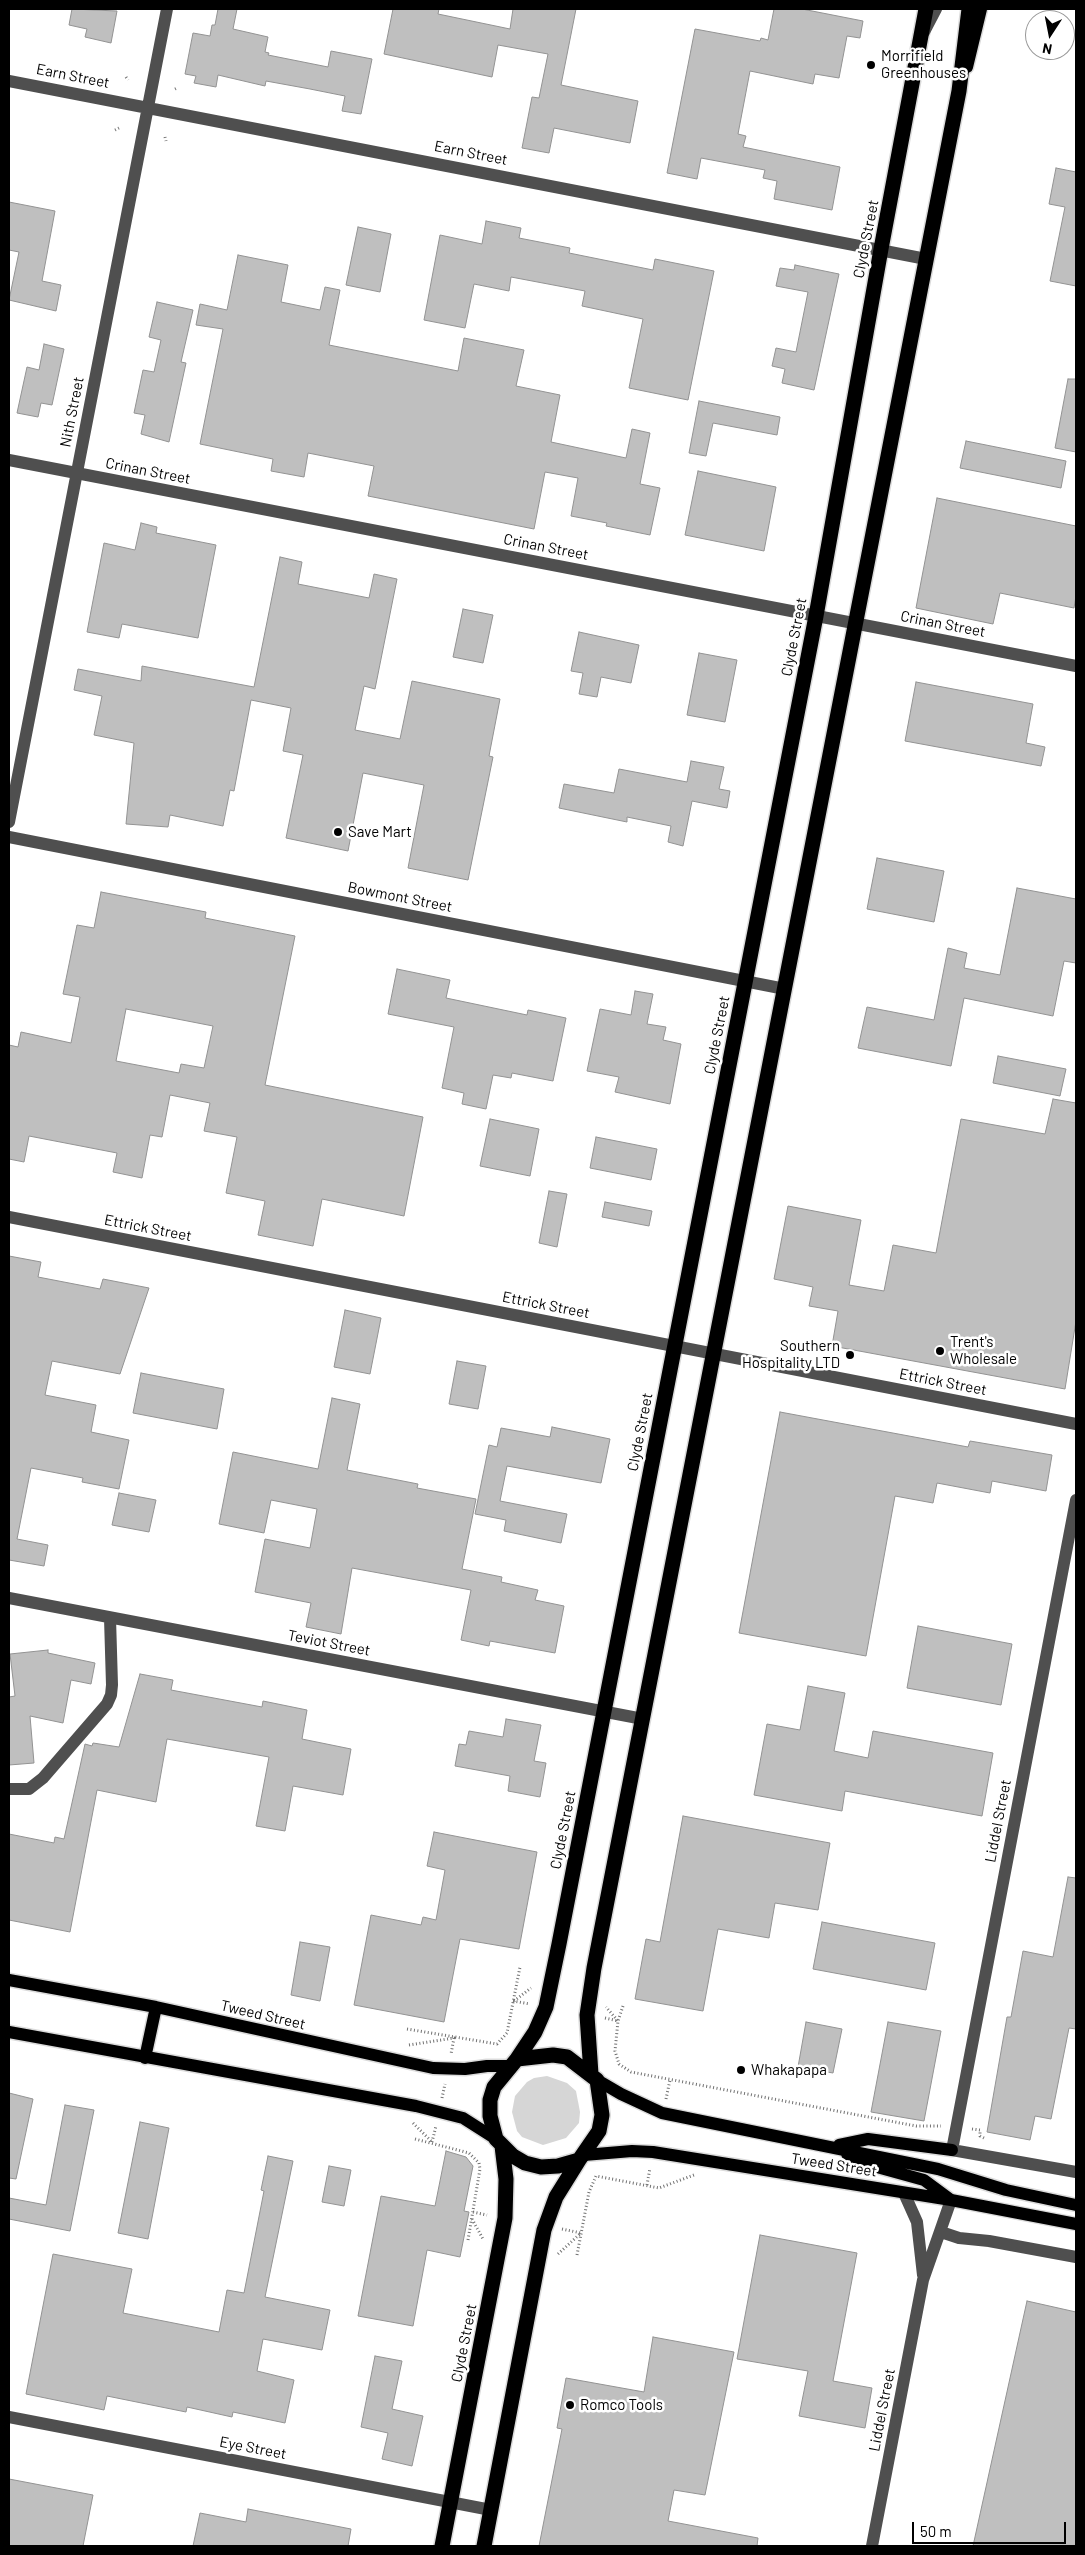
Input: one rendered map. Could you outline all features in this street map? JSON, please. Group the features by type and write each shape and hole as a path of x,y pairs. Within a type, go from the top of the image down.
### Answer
{"highway":[{"name":"Clyde Street","path":"442,2546 505,2218 507,2188 499,2143 490,2116 490,2100 494,2087 514,2063 535,2032 546,2007 816,616 881,250 923,34 926,9"},
{"path":"484,2546 546,2225 556,2197 599,2131 602,2115 594,2077 588,2015 594,1968 786,989 959,91 969,9"},
{"path":"514,2063 553,2055 567,2057 594,2077"},
{"path":"499,2143 525,2163 541,2167 558,2166 582,2157"}],"main road":[{"path":"959,91 974,41 981,9"},
{"name":"Tweed Street","path":"9,1980 156,2007 380,2057 448,2070 514,2063"},
{"path":"145,2058 156,2007"},
{"path":"9,2032 439,2111 463,2118 499,2143"},
{"name":"Tweed Street","path":"594,2077 628,2098 662,2113 938,2169 1006,2190 1075,2204"},
{"path":"832,2146 868,2139 952,2150"},
{"path":"832,2146 866,2164 924,2180 951,2200"},
{"name":"Tweed Street","path":"582,2157 632,2151 654,2152 951,2200 1074,2224"}],"street":[{"name":"Nith Street","path":"9,822 167,9"},
{"path":"923,34 936,9"},
{"name":"Earn Street","path":"9,80 926,259"},
{"name":"Crinan Street","path":"9,460 1076,666"},
{"name":"Bowmont Street","path":"9,838 786,989"},
{"name":"Ettrick Street","path":"9,1217 1076,1424"},
{"name":"Liddel Street","path":"952,2150 1076,1500"},
{"name":"Teviot Street","path":"9,1598 643,1719"},
{"path":"9,1789 29,1789 43,1778 107,1704 112,1685 110,1618"},
{"path":"952,2150 1076,2172"},
{"name":"Liddel Street","path":"904,2193 917,2222 923,2280"},
{"name":"Liddel Street","path":"872,2546 923,2280 942,2232 951,2200"},
{"path":"942,2232 959,2238 989,2241 1076,2257"},
{"name":"Eye Street","path":"9,2417 491,2510"}],"path":[{"path":"407,2029 497,2044 507,2033 520,1967"},
{"path":"514,2001 530,1990 533,1983"},
{"path":"514,2001 546,2007"},
{"path":"606,2006 618,2020"},
{"path":"623,2006 618,2020 615,2043 619,2064 631,2072 916,2126 933,2126"},
{"path":"588,2015 618,2020"},
{"path":"404,2046 454,2038"},
{"path":"432,2142 454,2038"},
{"path":"662,2113 670,2080"},
{"path":"418,2128 432,2142"},
{"path":"415,2139 469,2153 479,2163 480,2169 468,2240"},
{"path":"648,2185 654,2152"},
{"path":"577,2255 594,2178 602,2176 659,2188 672,2183"},
{"path":"473,2212 505,2218"},
{"path":"472,2219 484,2240"},
{"path":"546,2225 581,2233"},
{"path":"561,2250 581,2233"}],"shaded area":[{"path":"547,2076 567,2083 576,2091 580,2112 579,2123 566,2138 543,2145 522,2137 517,2131 512,2112 515,2096 527,2082 534,2078"}],"building":[{"path":"72,9 117,11 111,43 85,37 87,29 69,25"},
{"path":"218,9 237,9 233,29 268,37 265,52 269,53 268,55 328,67 331,51 372,59 361,114 342,111 345,96 310,89 266,81 265,86 218,75 216,87 194,83 196,76 185,74 193,33 210,36 212,25 215,25"},
{"path":"393,9 439,9 438,14 510,29 513,9 576,9 561,85 638,101 630,143 554,128 549,153 522,148 532,97 539,98 548,54 498,45 492,77 384,54"},
{"path":"774,9 802,9 863,21 860,38 847,36 839,78 815,74 813,84 750,71 738,134 746,136 743,147 840,167 832,210 774,199 777,181 763,178 765,170 701,158 697,179 667,173 695,29 760,41 761,38 768,40"},
{"path":"1056,168 1076,172 1076,286 1050,281 1065,207 1049,204"},
{"path":"9,202 55,211 42,281 61,285 56,311 9,300 19,252 9,250"},
{"path":"486,221 521,228 519,238 570,248 569,253 653,270 655,259 714,271 688,400 629,388 643,319 582,306 585,291 511,277 509,291 474,284 465,328 424,320 440,235 482,244"},
{"path":"358,227 391,234 380,292 346,285"},
{"path":"238,255 288,265 281,302 320,310 325,287 340,290 329,345 458,371 464,338 524,350 516,386 560,395 551,442 626,458 632,429 650,433 640,484 660,488 650,535 606,526 607,523 571,516 578,478 545,472 534,529 368,496 374,466 308,453 304,477 271,471 273,459 200,444 223,329 196,325 200,304 227,310"},
{"path":"795,265 839,274 814,390 782,383 785,369 772,366 776,348 796,352 808,292 776,286 780,268 794,270"},
{"path":"157,302 193,310 181,362 186,363 169,442 141,434 145,415 134,413 143,370 154,372 161,340 149,337"},
{"path":"44,344 64,349 52,405 41,403 38,417 17,413 27,367 39,370"},
{"path":"1068,379 1076,379 1076,452 1055,448"},
{"path":"699,401 780,417 777,435 713,423 706,456 689,453"},
{"path":"966,441 1066,461 1061,488 960,468"},
{"path":"698,471 776,487 764,551 685,535"},
{"path":"937,498 1076,526 1076,596 1074,608 1000,593 993,624 916,608"},
{"path":"141,523 157,527 156,533 216,545 198,638 122,624 119,638 87,632 104,543 135,550"},
{"path":"280,557 302,562 298,584 369,598 374,574 397,579 375,689 364,686 355,730 400,739 412,681 500,699 489,756 493,757 468,880 408,868 424,785 363,773 348,851 286,838 303,755 283,751 291,708 251,700 234,791 230,790 223,826 170,815 168,827 126,824 134,743 94,735 102,696 74,690 78,669 141,681 142,666 254,687"},
{"path":"463,609 493,615 483,663 453,657"},
{"path":"579,632 639,645 631,683 601,677 597,697 579,694 583,673 571,671"},
{"path":"699,653 737,660 725,722 687,715"},
{"path":"916,682 1033,704 1026,743 1045,747 1041,766 905,741"},
{"path":"691,761 724,767 719,789 730,791 727,808 692,801 683,846 668,842 671,826 627,817 627,822 559,808 564,784 614,793 619,769 687,782"},
{"path":"877,858 944,871 934,922 867,909"},
{"path":"1017,888 1076,899 1076,963 1064,961 1053,1016 964,998 951,1066 858,1048 867,1007 934,1020 948,948 967,953 964,968 1000,975"},
{"path":"101,892 206,912 205,918 295,936 265,1085 423,1117 404,1216 322,1199 313,1246 258,1235 265,1201 226,1193 237,1137 204,1131 210,1103 170,1095 162,1137 150,1135 142,1178 113,1172 117,1153 29,1136 24,1162 9,1159 9,1045 18,1047 21,1032 71,1043 80,997 63,994 77,925 94,928","holes":["126,1009 213,1026 204,1068 181,1064 179,1073 116,1061"]},
{"path":"397,969 450,980 446,998 527,1015 528,1010 566,1018 553,1081 512,1073 511,1078 493,1075 486,1109 462,1104 464,1093 442,1088 454,1027 388,1014"},
{"path":"635,991 653,994 647,1024 666,1027 663,1040 681,1044 670,1104 615,1092 619,1077 587,1071 600,1009 631,1015"},
{"path":"998,1056 1066,1069 1060,1096 993,1083"},
{"path":"1053,1099 1076,1103 1076,1321 1065,1389 832,1346 838,1311 809,1306 813,1287 774,1279 788,1206 861,1220 849,1285 884,1291 893,1245 936,1253 961,1119 1045,1134"},
{"path":"490,1119 539,1129 530,1176 480,1166"},
{"path":"596,1137 657,1149 651,1180 590,1168"},
{"path":"549,1191 567,1194 557,1247 539,1243"},
{"path":"605,1202 652,1211 649,1226 602,1217"},
{"path":"9,1256 41,1262 38,1277 100,1289 103,1279 149,1288 120,1374 52,1361 45,1395 96,1405 91,1432 129,1440 119,1489 82,1482 83,1478 31,1468 17,1539 48,1545 44,1566 9,1560"},
{"path":"345,1310 381,1318 370,1374 334,1367"},
{"path":"457,1361 486,1366 478,1409 449,1404"},
{"path":"141,1373 224,1389 217,1429 133,1413"},
{"path":"332,1398 360,1404 347,1470 418,1484 417,1488 476,1499 462,1569 502,1577 501,1582 538,1590 535,1600 564,1606 555,1653 490,1641 489,1646 461,1640 471,1590 352,1568 341,1634 306,1627 311,1603 255,1592 265,1539 310,1548 317,1509 271,1500 264,1533 219,1524 233,1452 318,1469"},
{"path":"780,1412 968,1447 970,1441 1052,1455 1046,1491 992,1481 990,1493 937,1483 933,1503 895,1496 866,1656 739,1633"},
{"path":"552,1427 610,1439 601,1483 507,1466 500,1501 567,1514 561,1543 504,1531 506,1520 475,1514 489,1445 497,1447 501,1428 550,1437"},
{"path":"119,1493 156,1500 149,1532 112,1525"},
{"path":"918,1626 1012,1644 1001,1705 907,1688"},
{"path":"48,1650 48,1653 95,1663 91,1684 71,1680 63,1723 30,1716 34,1763 9,1765 9,1697 15,1696 10,1654"},
{"path":"140,1674 173,1680 171,1690 262,1707 263,1701 307,1710 302,1739 351,1749 343,1795 293,1786 285,1831 256,1826 269,1757 167,1739 156,1802 97,1790 70,1932 9,1920 9,1834 54,1843 55,1837 64,1839 85,1744 92,1746 93,1743 119,1747"},
{"path":"808,1686 845,1693 834,1751 868,1758 873,1731 993,1753 982,1816 845,1791 842,1811 754,1795 767,1724 800,1730"},
{"path":"506,1719 541,1725 534,1761 546,1763 540,1797 508,1791 510,1776 455,1766 459,1744 466,1745 469,1731 503,1737"},
{"path":"683,1816 830,1843 818,1910 775,1903 769,1938 718,1929 703,2011 635,1999 646,1939 660,1942"},
{"path":"434,1832 537,1852 519,1949 460,1939 444,2022 354,2005 371,1915 421,1925 423,1917 436,1920 445,1870 427,1866"},
{"path":"1068,1877 1076,1878 1076,2029 1069,2028 1051,2119 1035,2116 1030,2140 987,2132 1007,2017 1011,2017 1023,1951 1053,1957"},
{"path":"822,1922 935,1943 926,1990 813,1969"},
{"path":"300,1942 330,1947 320,2001 291,1995"},
{"path":"806,2022 842,2029 833,2073 798,2067"},
{"path":"888,2022 941,2031 924,2121 871,2112"},
{"path":"9,2093 33,2099 16,2179 9,2178"},
{"path":"65,2105 94,2110 70,2231 9,2219 9,2198 46,2205"},
{"path":"140,2122 169,2128 148,2239 118,2233"},
{"path":"446,2151 466,2157 473,2166 464,2211 469,2212 460,2257 427,2250 413,2326 358,2316 381,2196 435,2206"},
{"path":"268,2156 293,2161 265,2297 330,2310 322,2350 263,2339 257,2371 294,2380 285,2423 233,2412 232,2417 187,2407 186,2412 107,2396 104,2410 26,2394 53,2254 132,2269 123,2313 219,2332 227,2290 244,2293 264,2191 261,2190"},
{"path":"329,2166 351,2170 344,2206 322,2202"},
{"path":"760,2235 857,2253 833,2381 872,2388 865,2428 799,2416 808,2371 737,2359"},
{"path":"1027,2301 1076,2312 1076,2546 973,2546"},
{"path":"653,2337 734,2352 705,2495 674,2490 668,2521 758,2538 757,2546 539,2546 562,2429 557,2428 566,2378 644,2392"},
{"path":"375,2356 402,2361 392,2409 423,2416 412,2466 382,2459 388,2433 361,2427"},
{"path":"9,2479 93,2495 83,2546 9,2546"},
{"path":"248,2509 351,2529 348,2546 193,2546 200,2513 246,2522"}],"place":[{"name":"Morrifield Greenhouses","path":"871,65"},
{"name":"Save Mart","path":"338,832"},
{"name":"Trent's Wholesale","path":"940,1351"},
{"name":"Southern Hospitality LTD","path":"850,1355"},
{"name":"Whakapapa","path":"741,2070"},
{"name":"Romco Tools","path":"570,2405"}]}
